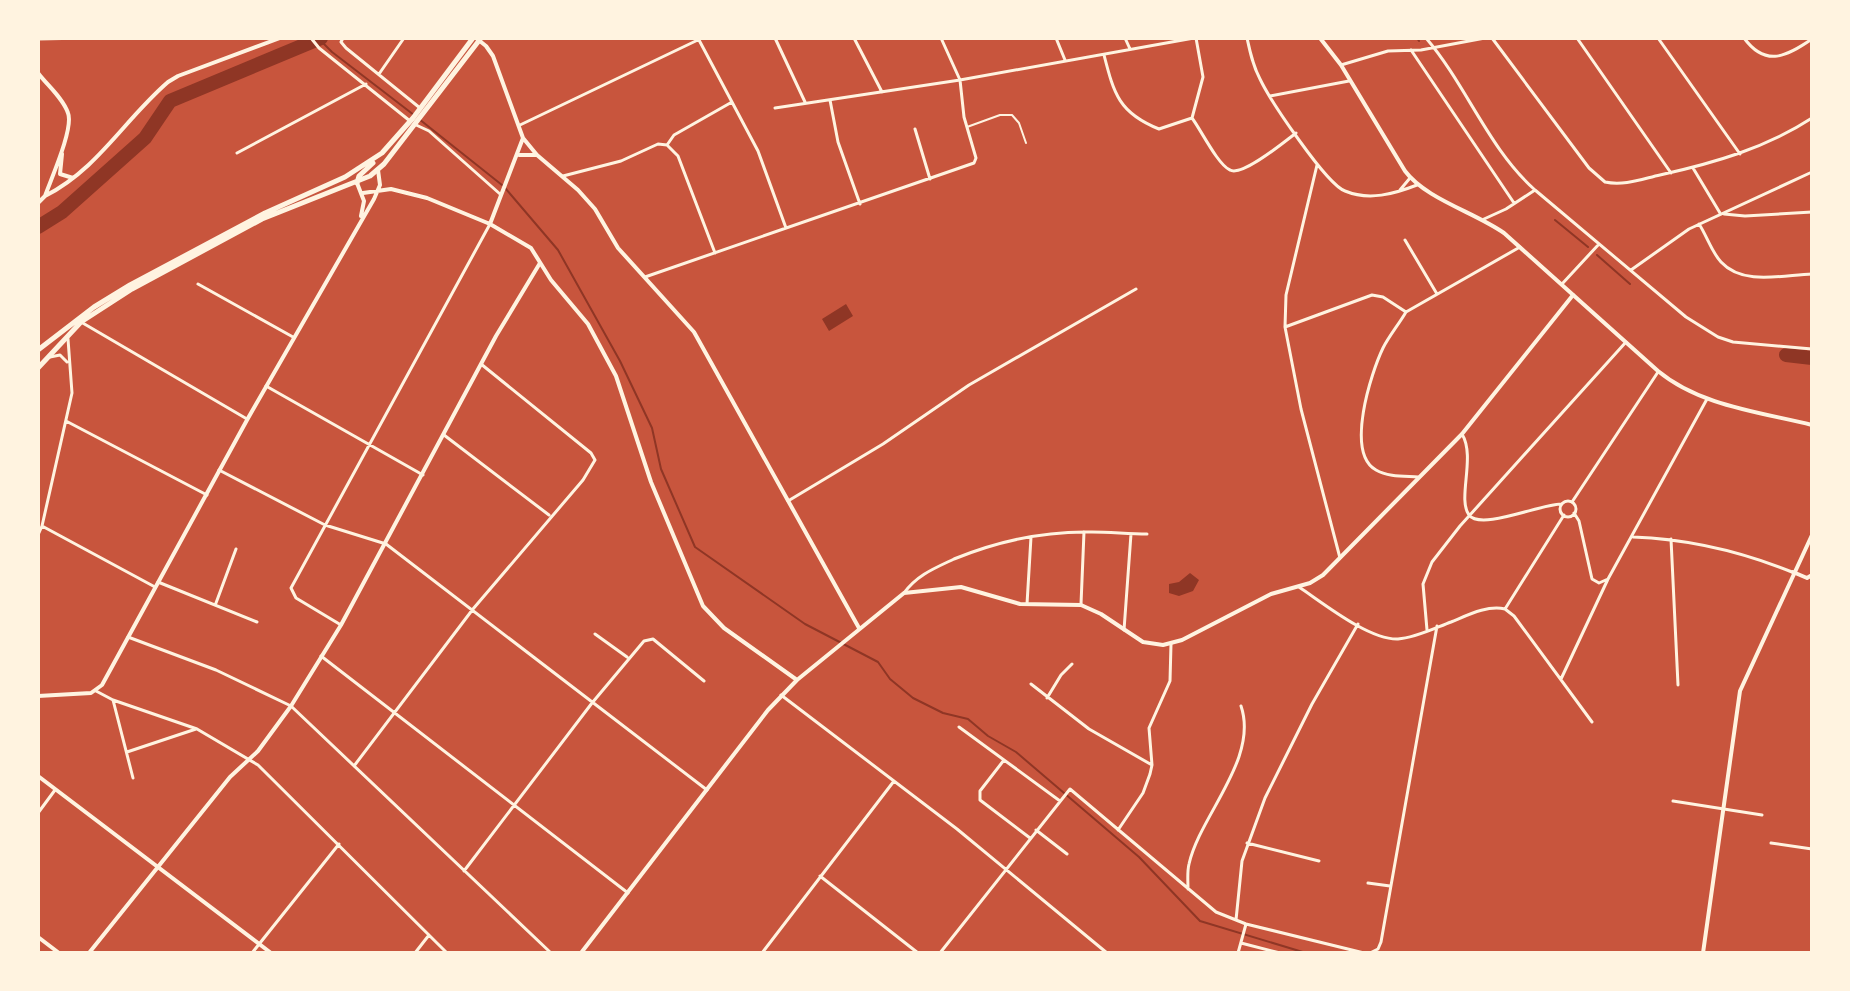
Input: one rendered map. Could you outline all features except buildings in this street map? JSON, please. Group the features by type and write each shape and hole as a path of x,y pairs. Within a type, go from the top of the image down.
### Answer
{"main road":[{"path":"38,368 81,322 132,289 262,219 357,183 378,170 477,39"},
{"path":"357,183 361,173 413,121"},
{"path":"39,348 94,307 130,285 265,213 345,177 382,153"}],"street":[{"path":"38,39 86,38"},
{"path":"38,203 75,178 98,157 168,82 280,38"},
{"path":"311,38 319,48 429,131 503,194"},
{"path":"343,38 342,44 421,110"},
{"path":"378,74 404,38"},
{"path":"682,38 686,46"},
{"path":"775,38 805,102"},
{"path":"854,38 882,92"},
{"path":"645,277 971,165 976,158 967,127 960,80 941,38"},
{"path":"1056,38 1066,62"},
{"path":"1125,38 1131,50"},
{"path":"775,108 960,80 1195,38 1203,77 1192,118 1223,165 1238,172 1296,133"},
{"path":"1247,38 1256,72 1330,181 1343,190 1364,196 1397,192 1417,185"},
{"path":"1320,38 1341,65 1417,185 1484,219 1680,388 1707,399 1812,425"},
{"path":"1426,38 1519,176 1686,317 1718,337 1748,344 1812,349"},
{"path":"1341,65 1388,51 1435,48 1485,38"},
{"path":"1492,38 1599,179 1605,182 1619,184 1740,154 1812,118"},
{"path":"1577,38 1672,173"},
{"path":"1658,38 1740,154"},
{"path":"1744,38 1758,52 1772,57 1812,39"},
{"path":"477,39 493,56 523,138 595,209 618,248 694,332 857,630"},
{"path":"520,125 701,39 758,151 786,229"},
{"path":"1411,50 1515,204"},
{"path":"1104,55 1113,91 1118,101 1134,116 1159,129 1192,118"},
{"path":"38,73 69,114 69,132 45,196"},
{"path":"1270,96 1350,81"},
{"path":"237,153 366,84"},
{"path":"830,100 838,142 860,204"},
{"path":"667,145 674,135 732,102"},
{"path":"915,129 930,179"},
{"path":"341,625 296,598 291,591 295,578 490,224 523,138"},
{"path":"563,176 621,161 658,144 667,145 678,156 715,253"},
{"path":"61,152 60,174 75,178"},
{"path":"518,155 537,155"},
{"path":"1317,165 1286,295 1285,327 1304,421 1340,558"},
{"path":"1693,168 1720,213"},
{"path":"96,691 378,190 378,170"},
{"path":"1631,270 1674,238 1699,224 1812,172"},
{"path":"1397,192 1410,178"},
{"path":"357,183 363,193 364,207 359,222"},
{"path":"363,193 391,189 427,198 490,224 524,243 588,324 616,376 651,482 703,606 724,628 797,680"},
{"path":"1484,219 1535,190"},
{"path":"1720,213 1745,216 1812,212"},
{"path":"1699,224 1718,258 1737,273 1764,277 1812,274"},
{"path":"1405,240 1437,294"},
{"path":"1562,284 1599,244"},
{"path":"1418,477 1376,470 1367,462 1361,428 1369,389 1383,348 1406,312 1520,247"},
{"path":"89,953 156,866 230,777 261,747 291,706 341,625 481,364 540,263"},
{"path":"198,284 293,338"},
{"path":"787,501 883,444 969,385 1136,289"},
{"path":"1285,327 1372,295 1383,297 1406,312"},
{"path":"904,593 931,588 968,588 1027,604 1081,605 1101,614 1143,642 1171,644 1250,604 1299,587 1316,579 1340,558 1462,434 1573,295"},
{"path":"81,322 247,420"},
{"path":"38,535 72,393 67,334"},
{"path":"1427,630 1423,584 1447,541 1626,342"},
{"path":"47,358 60,355 69,365"},
{"path":"354,766 473,609 595,460 591,453 481,364"},
{"path":"1462,434 1468,451 1466,505 1469,515 1479,520 1490,520 1572,502 1658,371"},
{"path":"266,386 423,475"},
{"path":"1561,679 1608,579 1707,399"},
{"path":"66,421 207,495"},
{"path":"444,435 550,516"},
{"path":"219,470 325,525 386,544 707,790"},
{"path":"1572,502 1592,579 1599,583 1608,579"},
{"path":"1562,504 1560,510 1564,515 1574,513"},
{"path":"1505,609 1564,515"},
{"path":"42,526 157,585 216,603 257,622"},
{"path":"1081,605 1084,532"},
{"path":"581,953 781,695 904,593 921,575 996,543 1084,532 1147,534"},
{"path":"1124,631 1131,534"},
{"path":"1711,953 1703,952 1736,711 1744,679 1812,535"},
{"path":"1027,604 1031,537"},
{"path":"1633,537 1671,539 1738,552 1809,576 1812,583"},
{"path":"1671,539 1678,685"},
{"path":"216,603 236,549"},
{"path":"1802,553 1812,553"},
{"path":"1299,587 1378,636 1397,639 1479,611 1498,607 1505,609 1514,616 1592,722"},
{"path":"1236,920 1238,881 1247,843 1280,765 1358,624"},
{"path":"1370,953 1378,949 1381,942 1437,626"},
{"path":"595,634 629,658"},
{"path":"128,637 216,670 291,706 551,953"},
{"path":"464,871 592,703 644,641 653,639 704,681"},
{"path":"1118,830 1143,793 1152,765 1149,728 1170,681 1171,644"},
{"path":"321,656 628,893"},
{"path":"1047,698 1072,664"},
{"path":"1031,684 1089,729 1152,765"},
{"path":"38,696 96,691 113,700 197,729 249,759 447,953"},
{"path":"781,695 1007,869 1107,953"},
{"path":"113,700 133,778"},
{"path":"1188,889 1192,855 1238,754 1244,725 1241,706"},
{"path":"959,727 1061,799"},
{"path":"127,752 197,729"},
{"path":"1004,760 980,791 980,800 1030,838"},
{"path":"38,776 271,953"},
{"path":"762,953 894,781"},
{"path":"38,813 56,790"},
{"path":"940,953 1070,790 1216,912 1246,924 1364,953"},
{"path":"1673,801 1762,815"},
{"path":"1036,830 1067,854"},
{"path":"1247,843 1319,861"},
{"path":"1771,843 1812,849"},
{"path":"252,953 339,844"},
{"path":"820,876 918,953"},
{"path":"1368,883 1390,886"},
{"path":"1238,953 1246,924"},
{"path":"415,953 429,935"},
{"path":"38,937 59,953"},
{"path":"1242,941 1280,953"}],"lane":[{"path":"967,127 1000,115 1012,115 1019,123 1026,143"}],"shaded area":[{"path":"846,304 853,316 829,331 822,319"},
{"path":"1190,573 1199,580 1193,591 1179,596 1169,593 1169,584 1179,582"}],"waterway":[{"path":"38,227 62,212 145,138 170,101 321,38"},
{"path":"320,40 414,115"},
{"path":"419,119 502,185"},
{"path":"506,189 558,250 620,361 652,428 661,469 695,547 805,624 878,662 890,679 913,698 943,713 968,719 988,736 1016,752 1139,857 1200,921 1306,953"},
{"path":"1555,220 1588,247"},
{"path":"1597,255 1630,284"},
{"path":"1786,355 1812,358"}]}
